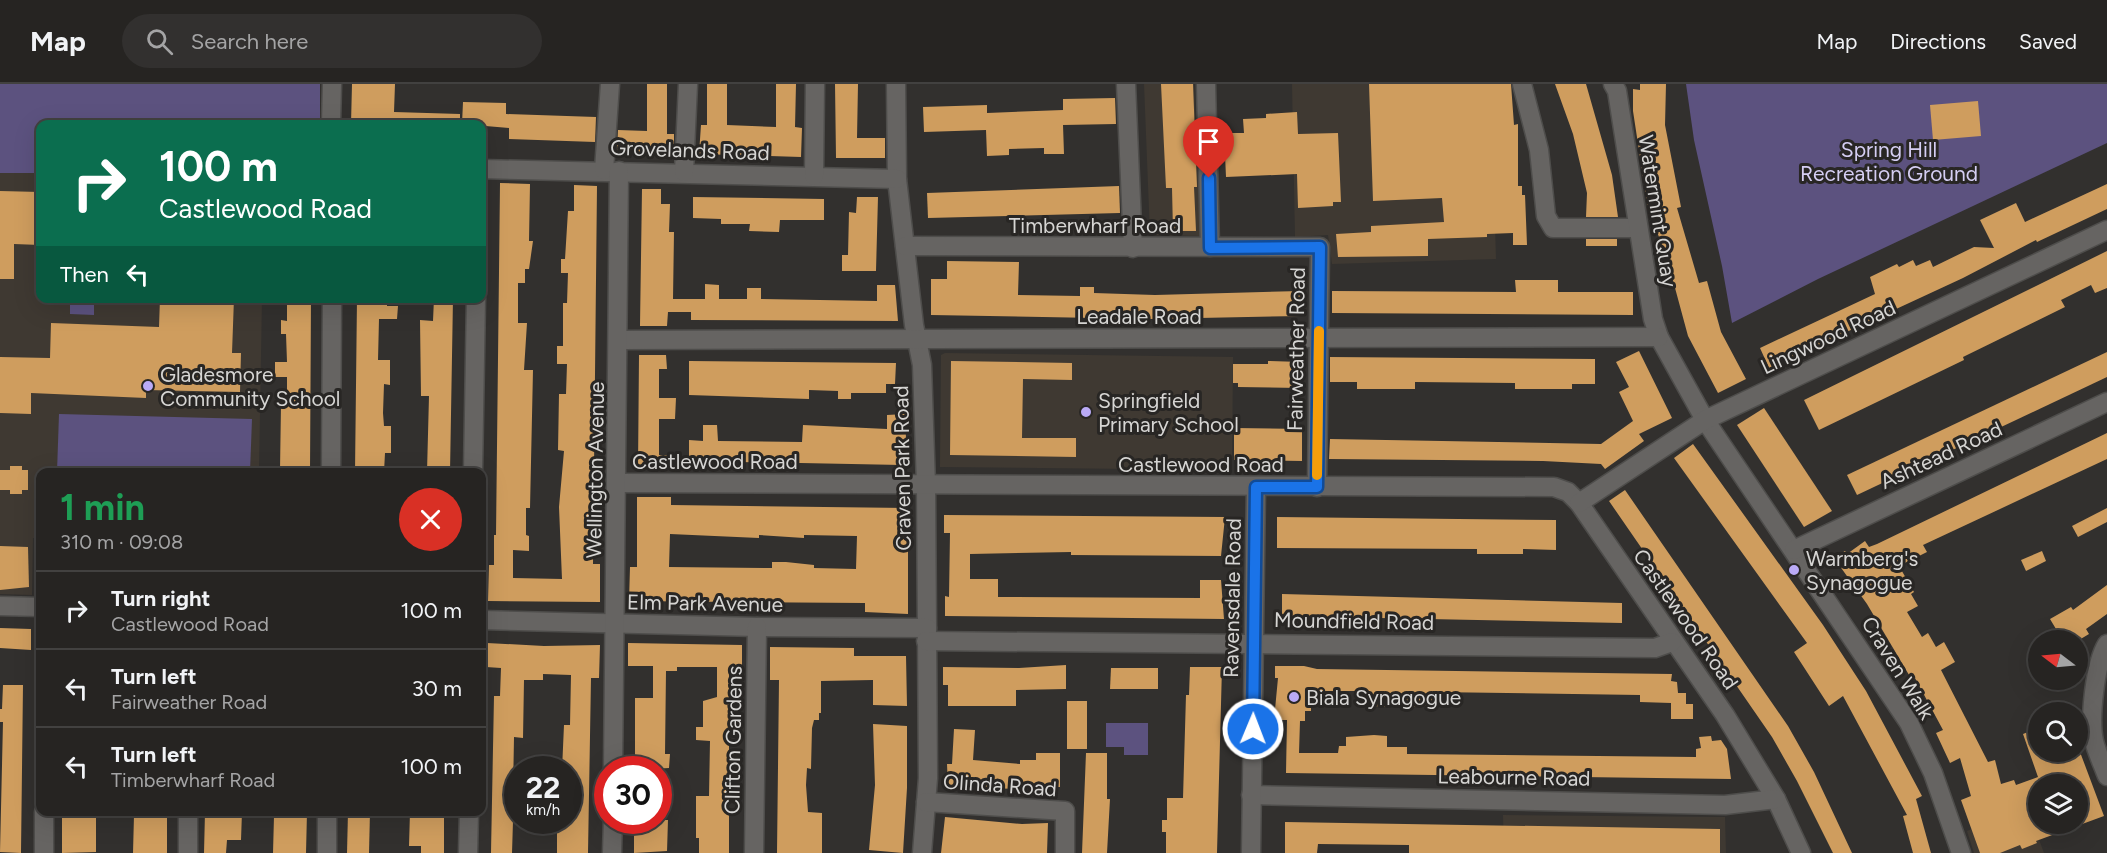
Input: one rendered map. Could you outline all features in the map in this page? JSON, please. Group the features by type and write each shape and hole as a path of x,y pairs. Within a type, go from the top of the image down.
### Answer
{"street":[{"path":"332,84 332,120"},
{"name":"Wellington Avenue","path":"610,84 619,340 613,756"},
{"path":"684,172 688,84"},
{"path":"814,176 815,84"},
{"name":"Craven Park Road","path":"896,84 897,179 914,325 922,365 927,634 926,802 922,853"},
{"path":"1126,84 1133,248"},
{"path":"1206,84 1210,248"},
{"path":"1522,84 1539,150 1546,216 1553,228 1636,228"},
{"name":"Watermint Quay","path":"1616,86 1636,228 1653,319 1659,336"},
{"name":"Grovelands Road","path":"486,169 684,172 897,179"},
{"name":"Lingwood Road","path":"1579,502 1682,432 1705,420 2107,230"},
{"name":"Timberwharf Road","path":"905,246 1320,247"},
{"name":"Fairweather Road","path":"1317,487 1320,247"},
{"path":"331,468 332,303"},
{"path":"474,468 476,303"},
{"name":"Leadale Road","path":"619,340 1659,336"},
{"name":"Craven Walk","path":"1659,336 1705,420 1909,723 1933,773 1961,853"},
{"name":"Ashtead Road","path":"1794,550 2107,402"},
{"name":"Castlewood Road","path":"618,483 1554,488 1568,492 1579,502 1672,642 1725,716 1776,799 1801,853"},
{"name":"Ravensdale Road","path":"1251,853 1256,487"},
{"path":"0,606 36,607"},
{"name":"Elm Park Avenue","path":"486,620 927,634"},
{"name":"Clifton Gardens","path":"754,853 757,627"},
{"name":"Moundfield Road","path":"927,634 1655,648 1672,642"},
{"path":"2107,644 2100,664 2092,715 2094,740 2107,776"},
{"name":"Leabourne Road","path":"1251,795 1725,805 1776,799"},
{"name":"Olinda Road","path":"926,802 1065,811 1065,853"},
{"path":"44,816 44,853"},
{"path":"188,816 188,853"},
{"path":"327,816 327,853"},
{"path":"468,853 469,816"},
{"path":"612,853 613,834"}],"shaded area":[{"path":"1144,84 1194,84 1200,236 1150,235"},
{"path":"1292,84 1491,84 1496,259 1332,264 1328,235 1295,237"},
{"name":"Gladesmore Community School","path":"0,172 36,173 36,303 262,303 259,468 36,468 36,538 33,538 32,595 0,594"},
{"name":"Springfield Primary School","path":"945,353 1233,357 1232,470 940,467 941,355"},
{"path":"2027,807 2028,834 2037,834 2044,853 1974,853 1967,831"},
{"path":"1503,815 1725,817 1726,853 1504,853"}],"green space":[{"path":"0,84 320,84 320,120 36,120 36,173 0,173"},
{"name":"Spring Hill Recreation Ground","path":"1686,84 2107,84 2107,143 1818,279 1732,323 1694,140"},
{"path":"70,303 94,303 94,315 70,314"},
{"path":"59,414 252,419 250,468 57,468"},
{"path":"1106,723 1148,723 1148,755 1124,755 1124,747 1106,747"}],"building":[{"path":"352,84 395,84 394,112 460,114 460,120 351,120"},
{"path":"647,84 667,84 667,134 674,134 674,154 617,151 618,130 647,131"},
{"path":"707,84 727,84 727,125 776,127 776,84 796,84 795,127 802,128 801,157 699,154 701,125 707,125"},
{"path":"835,84 858,84 857,138 885,138 885,158 836,158"},
{"path":"1161,84 1193,84 1197,187 1194,187 1196,231 1173,231 1172,188 1166,188"},
{"path":"1369,84 1511,84 1514,125 1518,124 1518,186 1522,186 1522,195 1525,195 1527,245 1513,245 1513,233 1487,234 1487,237 1428,239 1428,256 1338,257 1336,234 1371,232 1371,226 1444,222 1442,198 1373,201"},
{"path":"1555,84 1586,84 1612,175 1618,217 1586,217 1587,193 1573,134"},
{"path":"1640,84 1666,84 1665,125 1681,207 1677,208 1699,283 1707,281 1721,332 1746,379 1718,393 1688,336 1668,262 1651,215 1649,216 1633,111 1633,89 1640,90"},
{"path":"1115,98 1116,124 1063,125 1064,154 1044,154 1044,148 1009,149 1009,155 987,156 986,130 924,132 923,107 987,105 987,113 1063,110 1063,99"},
{"path":"1978,101 1981,136 1933,140 1930,105"},
{"path":"463,102 506,103 506,114 596,117 595,142 509,139 509,128 486,126 486,120 462,120"},
{"path":"1297,112 1298,134 1338,133 1341,202 1333,202 1333,206 1298,208 1297,174 1226,177 1224,133 1244,133 1243,119 1266,118 1266,114"},
{"path":"500,183 530,184 529,241 533,241 529,269 525,269 525,283 518,283 518,323 527,323 524,370 533,370 530,508 526,508 526,535 529,536 529,551 513,550 513,578 562,579 559,507 564,451 558,450 559,394 566,394 567,364 557,364 557,346 563,346 563,303 567,303 568,273 561,273 561,259 565,259 568,211 574,211 574,185 597,186 593,564 600,564 600,602 488,601 489,565 494,565 494,535 496,535"},
{"path":"2107,184 2107,209 2037,242 2036,240 1963,278 1769,368 1760,348 1875,294 1870,277 1897,264 1899,267 1913,260 1916,266 1930,260 1933,267 1974,247 1994,248 1980,220 2016,203 2025,222"},
{"path":"1119,186 1120,213 928,218 927,193"},
{"path":"642,189 661,189 661,204 670,204 669,232 674,232 673,299 705,299 705,284 719,285 719,299 747,299 747,288 761,288 761,299 877,301 877,285 895,285 898,321 691,320 691,312 668,312 667,326 640,326"},
{"path":"0,191 36,192 36,245 14,244 14,279 0,279"},
{"path":"693,197 824,199 824,220 780,220 779,232 749,231 750,224 721,224 721,219 693,218"},
{"path":"857,197 878,197 876,271 842,271 842,255 848,255 849,212 856,213"},
{"path":"1586,239 1617,239 1617,246 1586,246"},
{"path":"2107,251 2107,288 2095,293 2091,285 2061,300 2065,307 1963,357 1964,360 1819,430 1804,400"},
{"path":"947,261 1019,262 1018,295 1080,296 1080,287 1094,287 1094,293 1155,295 1301,291 1301,316 1150,319 931,315 931,279 947,279"},
{"path":"1515,280 1558,280 1558,292 1633,292 1633,315 1332,313 1332,291 1516,292"},
{"path":"160,303 234,303 232,353 241,353 240,392 146,390 146,398 31,393 31,414 0,413 0,357 50,358 51,323 159,327"},
{"path":"287,303 311,303 310,468 280,468 281,404 287,404 287,377 275,377 275,362 287,362 286,334 281,334 281,320 287,321"},
{"path":"357,303 387,303 387,306 398,306 397,319 379,319 378,360 390,360 390,385 384,384 383,413 384,426 391,426 391,453 385,453 384,468 355,468"},
{"path":"434,303 453,303 450,468 427,468 429,396 421,396 420,320 433,321"},
{"path":"1639,351 1672,418 1639,434 1644,441 1605,469 1601,464 1543,461 1329,459 1330,439 1601,444 1633,421 1619,392 1629,387 1616,362"},
{"path":"2107,352 2107,377 1857,495 1847,475"},
{"path":"639,355 666,355 667,369 659,369 659,398 676,398 675,419 659,419 659,455 673,455 673,469 638,468"},
{"path":"1330,357 1595,359 1595,384 1572,384 1572,389 1515,389 1515,383 1415,382 1415,389 1357,389 1357,382 1330,382"},
{"path":"689,361 896,363 895,384 886,384 886,393 851,393 851,399 838,399 838,391 809,390 809,399 689,395"},
{"path":"951,361 1072,363 1072,380 1023,379 1022,438 1076,438 1076,457 950,455"},
{"path":"1268,361 1301,362 1300,388 1238,387 1238,383 1233,383 1233,364 1268,364"},
{"path":"1764,408 1832,511 1804,527 1737,425"},
{"path":"905,414 907,463 902,463 902,465 689,461 689,440 703,441 703,425 717,425 718,441 802,442 803,425 887,429 887,415"},
{"path":"1234,428 1302,429 1302,461 1234,460"},
{"path":"2107,433 2107,459 1923,545 1927,552 1899,566 1914,592 1911,594 1918,606 1907,612 1922,637 1928,633 1936,647 1944,642 1955,662 1941,670 1988,762 1995,760 2001,784 2014,780 2016,785 2028,781 2028,834 2055,834 2022,849 2020,845 2000,853 1980,853 1961,800 1971,796 1960,758 1950,763 1936,733 1943,730 1915,678 1912,680 1867,604 1834,558 1845,551 1847,554 1865,541 1869,547"},
{"path":"1693,444 1823,625 1866,691 1922,796 1916,799 1931,853 1913,853 1903,816 1907,815 1843,696 1829,706 1794,652 1807,643 1674,458"},
{"path":"10,466 22,466 22,470 28,470 28,490 22,490 22,494 10,494 10,490 0,490 0,470 10,470"},
{"path":"1625,490 1788,726 1814,772 1852,853 1833,853 1772,737 1609,501"},
{"path":"637,497 671,497 671,505 908,508 908,614 865,612 865,603 629,601 630,567 637,567","holes":["670,534 759,538 759,535 804,538 804,535 857,536 856,569 814,568 814,565 786,562 772,562 772,568 669,567"]},
{"path":"2107,508 2107,522 2078,537 2072,526"},
{"path":"944,515 1225,517 1221,556 1071,555 1071,552 970,554 970,579 998,579 998,597 1200,598 1200,580 1221,580 1224,619 945,616 945,596 949,597 950,533 944,533"},
{"path":"1277,517 1556,520 1556,550 1523,549 1523,554 1477,554 1477,549 1277,548"},
{"path":"0,546 28,547 29,587 0,590"},
{"path":"2042,551 2046,561 2026,571 2021,560"},
{"path":"2107,585 2107,614 2087,630 2054,630 2056,629 2050,619 2071,607 2073,610"},
{"path":"1282,594 1622,603 1622,623 1282,616"},
{"path":"0,628 31,629 31,650 0,648"},
{"path":"487,643 544,646 600,645 599,678 591,678 588,853 557,853 557,834 582,834 582,756 563,756 564,725 570,725 571,675 543,674 543,680 524,680 523,738 514,737 514,756 504,756 504,834 513,834 512,853 491,853 494,696 500,696 501,668 486,667"},
{"path":"628,643 742,645 742,668 729,668 729,853 699,853 699,838 696,838 696,796 709,796 710,741 696,740 696,727 703,727 703,701 717,697 717,667 677,667 677,671 666,671 665,754 670,754 670,756 635,756 635,698 653,698 653,666 628,666"},
{"path":"770,647 854,648 854,656 906,656 907,706 873,705 873,680 821,681 821,713 819,713 819,720 814,720 812,728 811,769 807,768 806,785 808,812 822,813 822,853 777,853 779,680 770,680"},
{"path":"1066,665 1066,689 1016,690 1016,706 948,706 948,685 943,685 943,667 1019,668"},
{"path":"1275,666 1304,666 1317,669 1672,674 1671,681 1677,682 1678,693 1686,693 1686,704 1693,704 1693,719 1671,719 1671,703 1640,702 1640,695 1433,692 1433,705 1411,707 1357,706 1358,691 1311,691 1311,711 1305,711 1305,721 1300,721 1299,753 1338,753 1339,746 1346,746 1346,737 1374,735 1387,736 1387,747 1407,747 1407,754 1696,757 1696,749 1701,748 1699,737 1711,736 1712,741 1721,740 1727,749 1731,779 1286,773 1287,720 1274,720 1278,678 1275,678"},
{"path":"1190,667 1222,667 1217,853 1166,853 1166,832 1162,832 1162,820 1167,820 1167,798 1183,798 1186,695 1189,695"},
{"path":"1111,668 1158,668 1158,689 1110,689"},
{"path":"3,685 23,685 21,853 0,852 3,722 0,722 0,709 2,709"},
{"path":"1067,701 1087,701 1087,749 1067,749"},
{"path":"873,724 907,726 907,788 903,853 869,850 875,785"},
{"path":"954,729 975,730 973,760 1020,764 1020,760 1036,760 1036,753 1060,753 1060,787 1012,787 1012,789 982,787 982,790 948,788 947,764 952,764"},
{"path":"2028,732 2028,748 2023,734"},
{"path":"1086,753 1107,753 1107,799 1110,799 1107,853 1082,853"},
{"path":"2033,762 2084,762 2104,816 2088,822 2088,774 2037,774"},
{"path":"62,816 96,816 96,852 62,853"},
{"path":"134,816 167,816 167,853 133,853"},
{"path":"205,816 242,816 241,840 227,840 226,853 204,853"},
{"path":"274,816 307,816 306,853 273,853"},
{"path":"348,816 370,816 369,853 347,853"},
{"path":"410,816 444,816 444,853 421,853 421,846 409,846"},
{"path":"945,817 1022,824 1048,823 1047,853 941,853"},
{"path":"1285,822 1720,829 1720,853 1409,853 1409,845 1318,844 1317,853 1285,853"},
{"path":"634,834 668,834 667,851 634,853"}],"slow traffic":[{"path":"1317,475 1319,331"}],"place":[{"name":"Gladesmore Community School","path":"148,386"},
{"name":"Springfield Primary School","path":"1086,412"},
{"name":"Warmberg's Synagogue","path":"1794,570"},
{"name":"Biala Synagogue","path":"1294,697"}],"route":[{"path":"1209,178 1210,248 1320,247 1317,487 1256,487 1253,729"}]}
